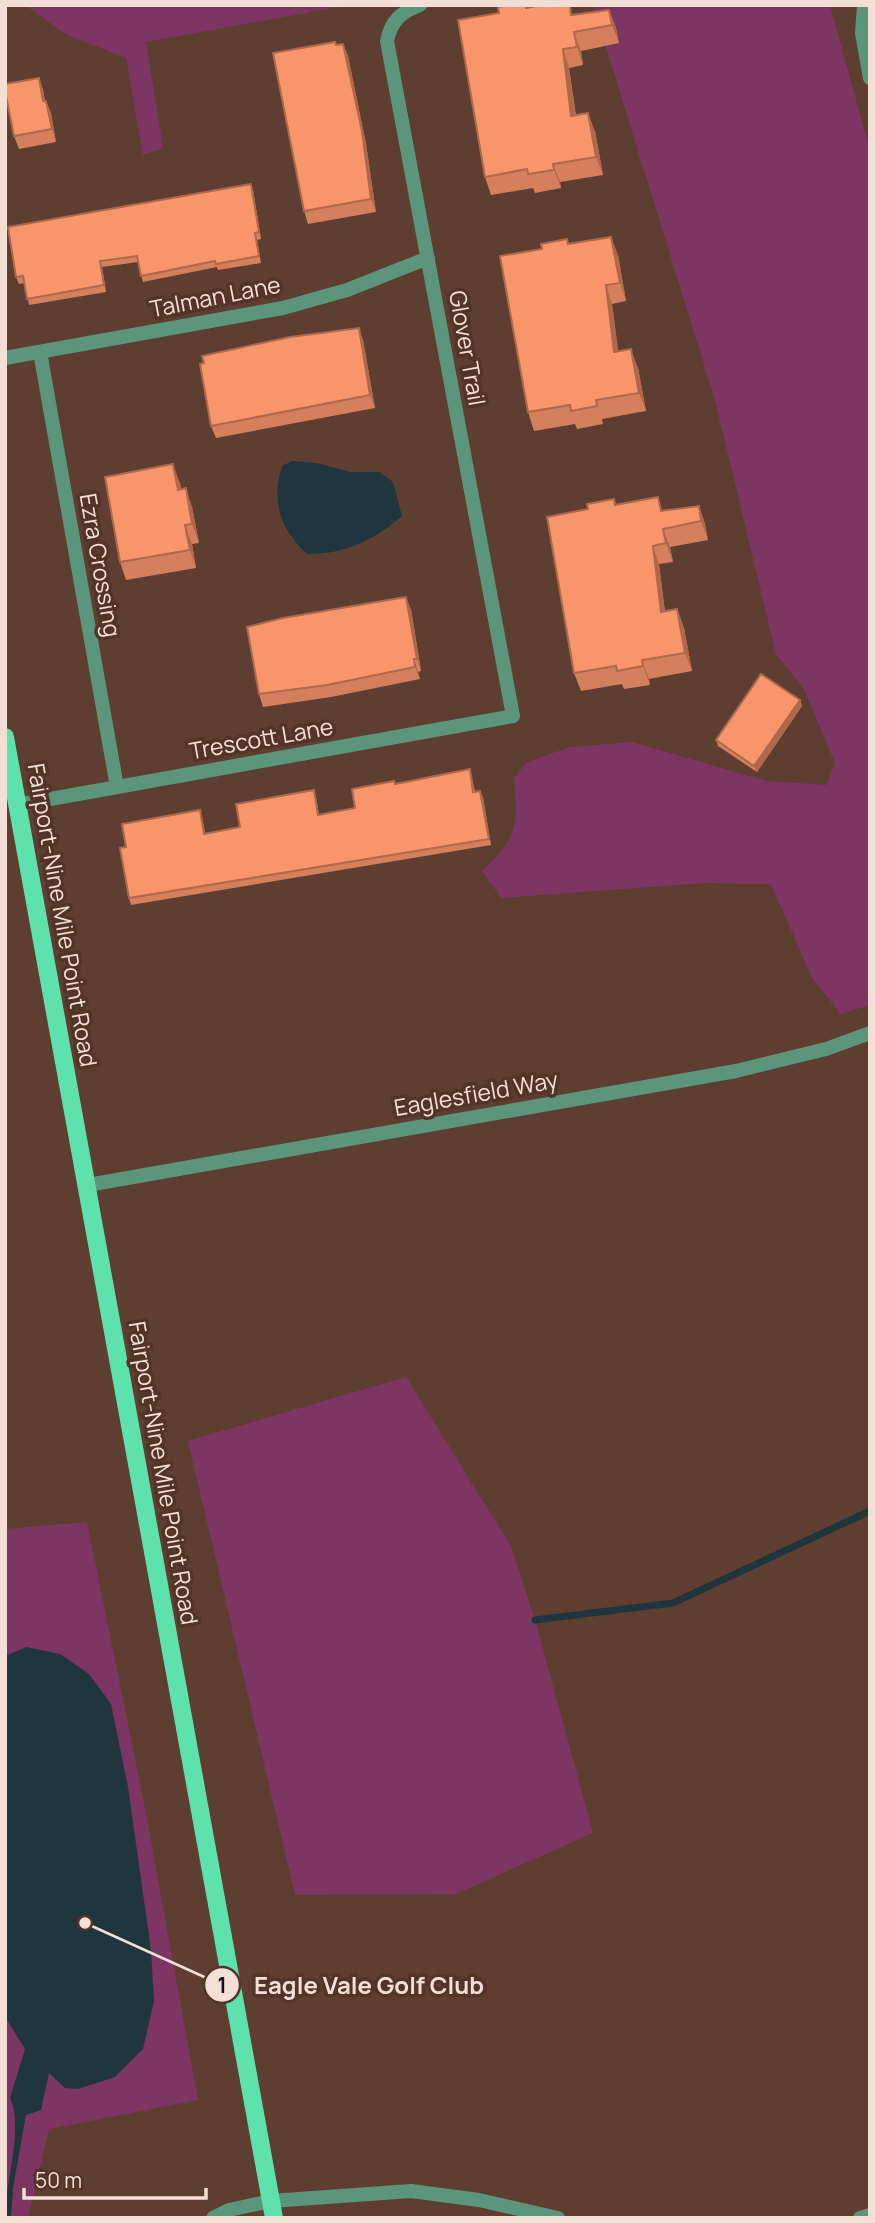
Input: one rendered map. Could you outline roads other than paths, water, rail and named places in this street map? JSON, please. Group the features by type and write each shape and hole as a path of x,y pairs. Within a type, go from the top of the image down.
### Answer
{"main road":[{"name":"Fairport-Nine Mile Point Road","path":"5,737 272,2209"}],"street":[{"name":"Glover Trail","path":"420,5 401,14 390,26 387,41 513,716"},
{"path":"864,5 862,33 870,78"},
{"name":"Talman Lane","path":"5,358 283,308 347,290 428,258"},
{"name":"Ezra Crossing","path":"40,352 117,787"},
{"name":"Trescott Lane","path":"17,805 513,716"},
{"name":"Eaglesfield Way","path":"88,1185 736,1070 826,1049 870,1033"},
{"path":"213,2218 229,2210 272,2209 411,2191 479,2200 558,2218"},
{"path":"860,2218 870,2215"}],"water":[{"path":"292,461 317,463 350,472 379,472 393,482 402,516 381,532 358,544 333,552 307,554 284,524 278,503 277,492 282,466"},
{"path":"26,1647 60,1654 89,1674 111,1704 128,1787 151,1950 154,2001 143,2049 115,2077 78,2089 65,2088 49,2073 41,2110 26,2115 13,2188 11,2218 5,2218 15,2140 14,2111 10,2098 25,2049 5,2017 5,1656"}],"waterway":[{"path":"535,1620 673,1603 870,1511"}],"place":[{"name":"Eagle Vale Golf Club","path":"85,1923"}]}
